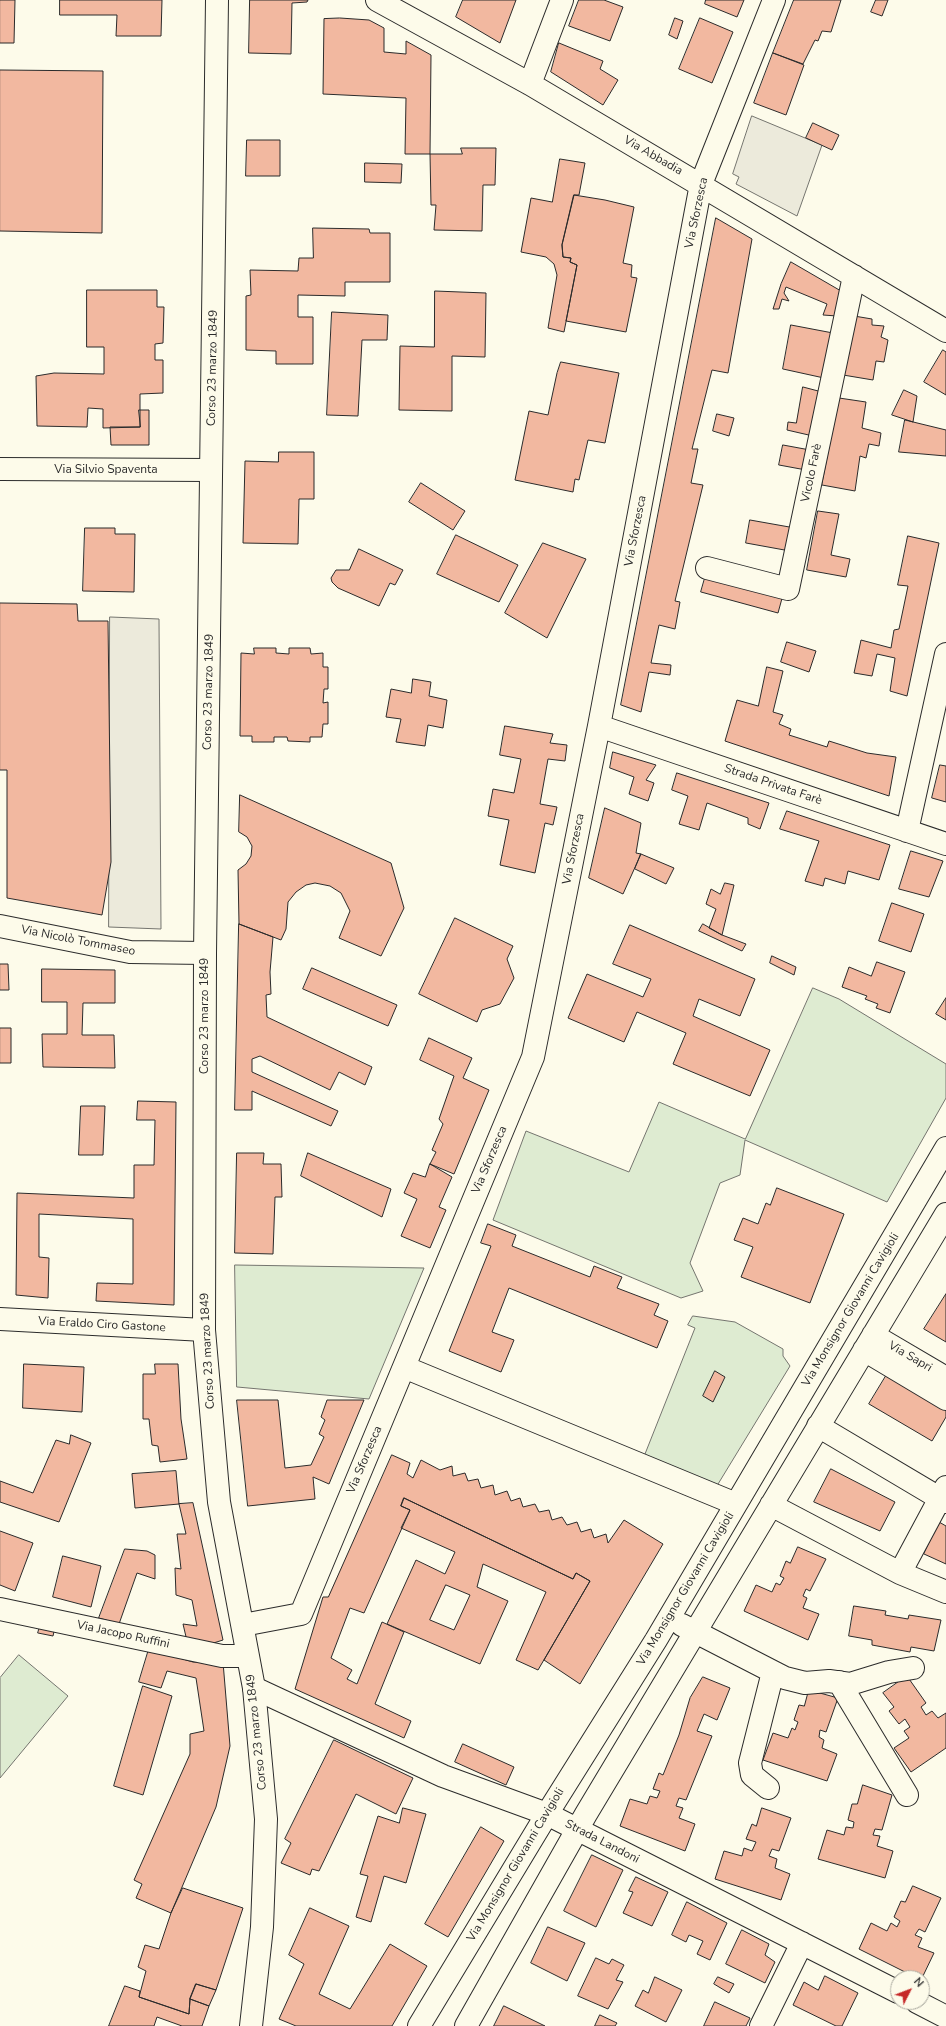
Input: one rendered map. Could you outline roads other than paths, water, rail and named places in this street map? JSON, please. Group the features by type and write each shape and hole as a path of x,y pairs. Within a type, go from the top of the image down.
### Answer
{"street":[{"name":"Corso 23 marzo 1849","path":"217,0 205,953 204,1330 219,1502 254,1688 266,1819 262,1927 251,2026"},
{"name":"Via Abbadia","path":"378,0 530,84 701,184 946,331"},
{"path":"530,84 562,0"},
{"name":"Via Sforzesca","path":"243,1625 301,1614 532,1057 600,726 701,184 774,0"},
{"name":"Vicolo Farè","path":"707,568 788,589 854,276"},
{"name":"Via Silvio Spaventa","path":"0,469 212,470"},
{"path":"908,831 943,678 946,654"},
{"name":"Strada Privata Farè","path":"600,726 946,844"},
{"name":"Via Nicolò Tommaseo","path":"0,926 130,952 205,953"},
{"name":"Via Monsignor Giovanni Cavigioli","path":"420,2026 546,1814 669,1618 946,1148"},
{"path":"466,2026 577,1829 946,1214"},
{"name":"Via Eraldo Ciro Gastone","path":"0,1319 204,1330"},
{"path":"869,1343 946,1399"},
{"name":"Via Sapri","path":"869,1343 946,1378"},
{"path":"404,1366 736,1504"},
{"path":"818,1426 944,1495 900,1573"},
{"path":"771,1505 900,1573 946,1592"},
{"name":"Via Jacopo Ruffini","path":"0,1609 222,1656 247,1656"},
{"path":"669,1618 785,1678 805,1683 829,1681 850,1684 889,1672 913,1668"},
{"path":"768,1788 752,1775 750,1763 773,1672"},
{"path":"839,1682 907,1795"},
{"name":"Strada Landoni","path":"254,1688 443,1776 546,1814 890,1988"},
{"path":"761,2026 802,1943"},
{"path":"930,2009 946,2017"}]}
